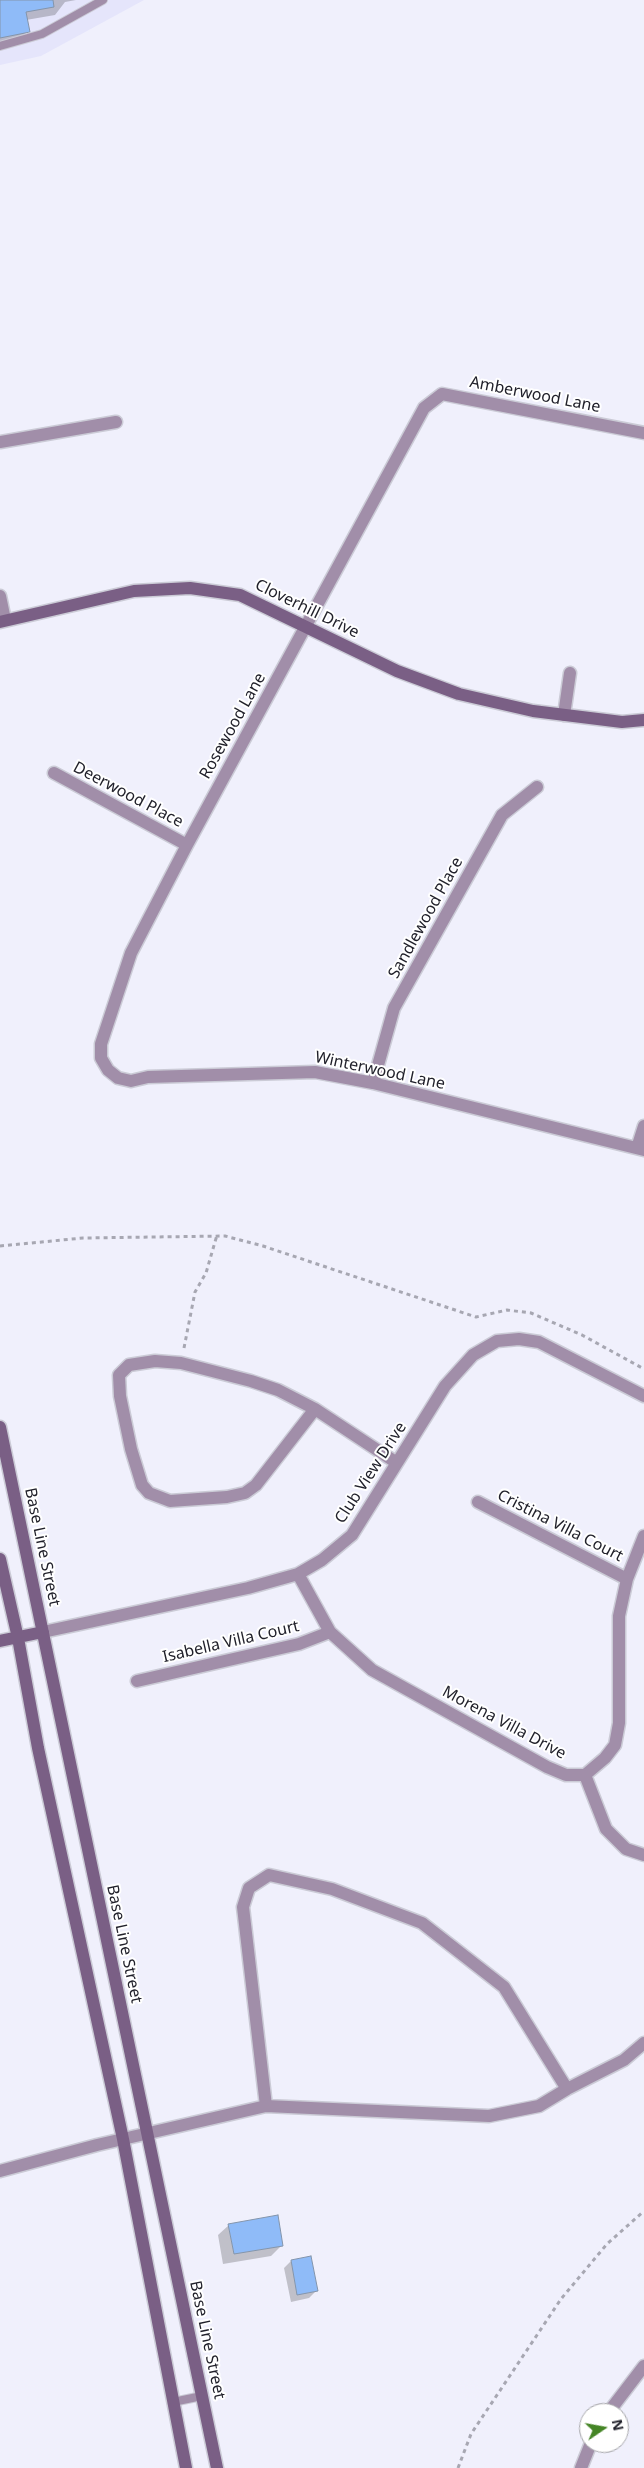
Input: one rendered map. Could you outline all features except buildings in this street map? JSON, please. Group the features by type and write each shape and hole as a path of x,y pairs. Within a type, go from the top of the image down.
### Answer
{"main road":[{"name":"Cloverhill Drive","path":"3,621 134,591 190,588 240,595 397,671 459,694 533,711 622,722 644,720"},
{"name":"Base Line Street","path":"0,1427 217,2468"},
{"path":"0,1560 18,1638 38,1748 123,2139 186,2468"},
{"name":"Club View Drive","path":"0,1641 43,1632"}],"street":[{"name":"Amberwood Lane","path":"424,408 442,394 644,433"},
{"name":"Rosewood Lane","path":"108,1070 101,1058 102,1044 131,953 187,845 424,408"},
{"path":"0,442 116,422"},
{"path":"0,596 3,621"},
{"path":"564,715 570,673"},
{"name":"Deerwood Place","path":"54,773 187,845"},
{"name":"Sandlewood Place","path":"373,1083 394,1008 502,815 537,787"},
{"name":"Winterwood Lane","path":"108,1070 118,1078 131,1080 148,1077 315,1072 373,1083 641,1149"},
{"path":"641,1149 644,1126"},
{"name":"Club View Drive","path":"43,1632 248,1588 298,1574 322,1560 352,1535 445,1386 473,1355 497,1341 519,1339 539,1342 644,1396"},
{"path":"315,1409 256,1485 246,1493 227,1497 170,1501 149,1493 142,1484 136,1468 120,1396 119,1375 129,1365 141,1362 181,1363 278,1390 315,1409 397,1463"},
{"name":"Cristina Villa Court","path":"478,1502 627,1579"},
{"path":"644,1536 627,1579 620,1616 619,1723 615,1745 605,1758 586,1775 606,1829 626,1850 644,1855"},
{"name":"Morena Villa Drive","path":"298,1574 330,1632 372,1670 547,1767 566,1775 586,1775"},
{"name":"Isabella Villa Court","path":"137,1681 299,1644 330,1632"},
{"path":"266,2106 243,1907 249,1888 269,1875 332,1889 422,1922 504,1987 567,2089"},
{"path":"0,2172 123,2139 266,2106 489,2116 540,2106 567,2089 624,2060 644,2043"},
{"path":"616,2403 644,2366"},
{"path":"581,2468 587,2453"}],"lane":[{"path":"0,46 42,34 102,0"},
{"path":"173,2402 202,2396"}],"path":[{"path":"0,1246 83,1238 217,1235 263,1246 476,1317 507,1310 531,1313 582,1335 644,1369"},
{"path":"181,1363 194,1292 206,1273 217,1235"},
{"path":"458,2468 471,2434 561,2299 607,2244 644,2211"}],"shaded area":[{"path":"0,0 144,0 41,56 0,65"}]}
